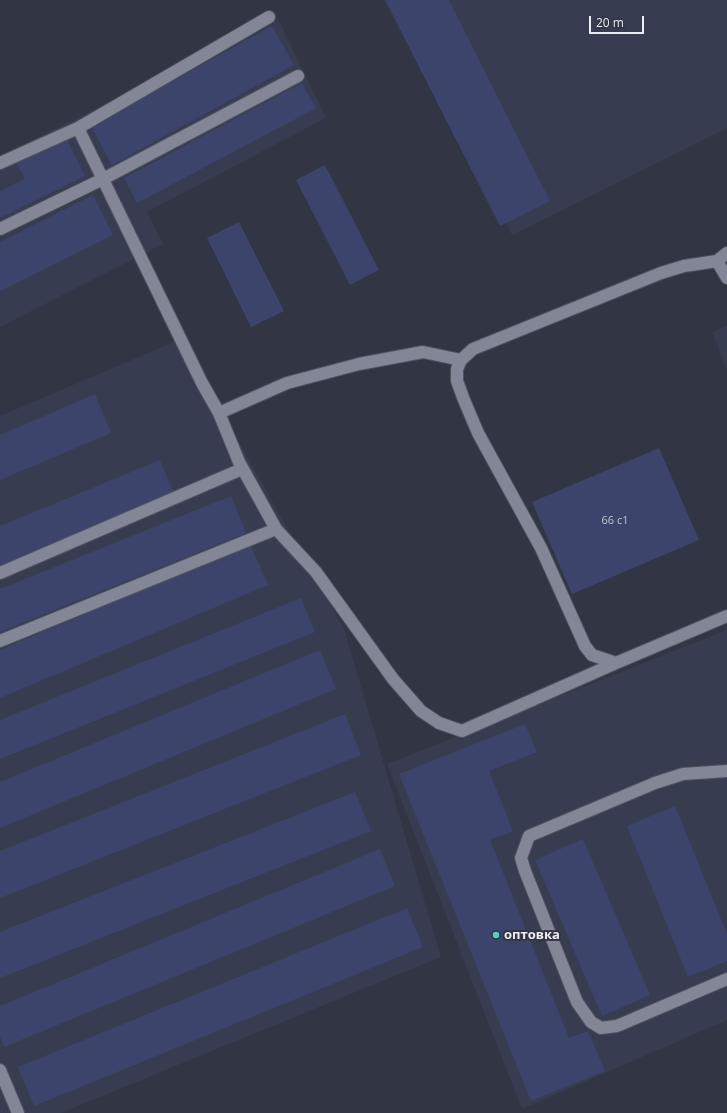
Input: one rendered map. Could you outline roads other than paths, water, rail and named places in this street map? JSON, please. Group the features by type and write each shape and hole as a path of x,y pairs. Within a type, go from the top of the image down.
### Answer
{"lane":[{"path":"0,163 78,128 269,17"},
{"path":"0,229 103,179 298,76"},
{"path":"78,128 202,383 219,413 242,469 276,529 316,572 393,679 421,711 439,723 462,731 727,616"},
{"path":"616,663 592,655 585,646 541,548 478,433 457,381 457,369 461,360 473,348 661,273 684,266 717,261 727,253"},
{"path":"717,261 727,278"},
{"path":"219,413 287,382 359,364 423,352 461,360"},
{"path":"0,573 242,469"},
{"path":"0,641 276,529"},
{"path":"727,771 683,774 529,836 521,858 524,871 577,1002 591,1022 601,1028 617,1026 727,979"},
{"path":"0,1070 18,1113"}],"place":[{"name":"оптовка","path":"496,935"}]}
